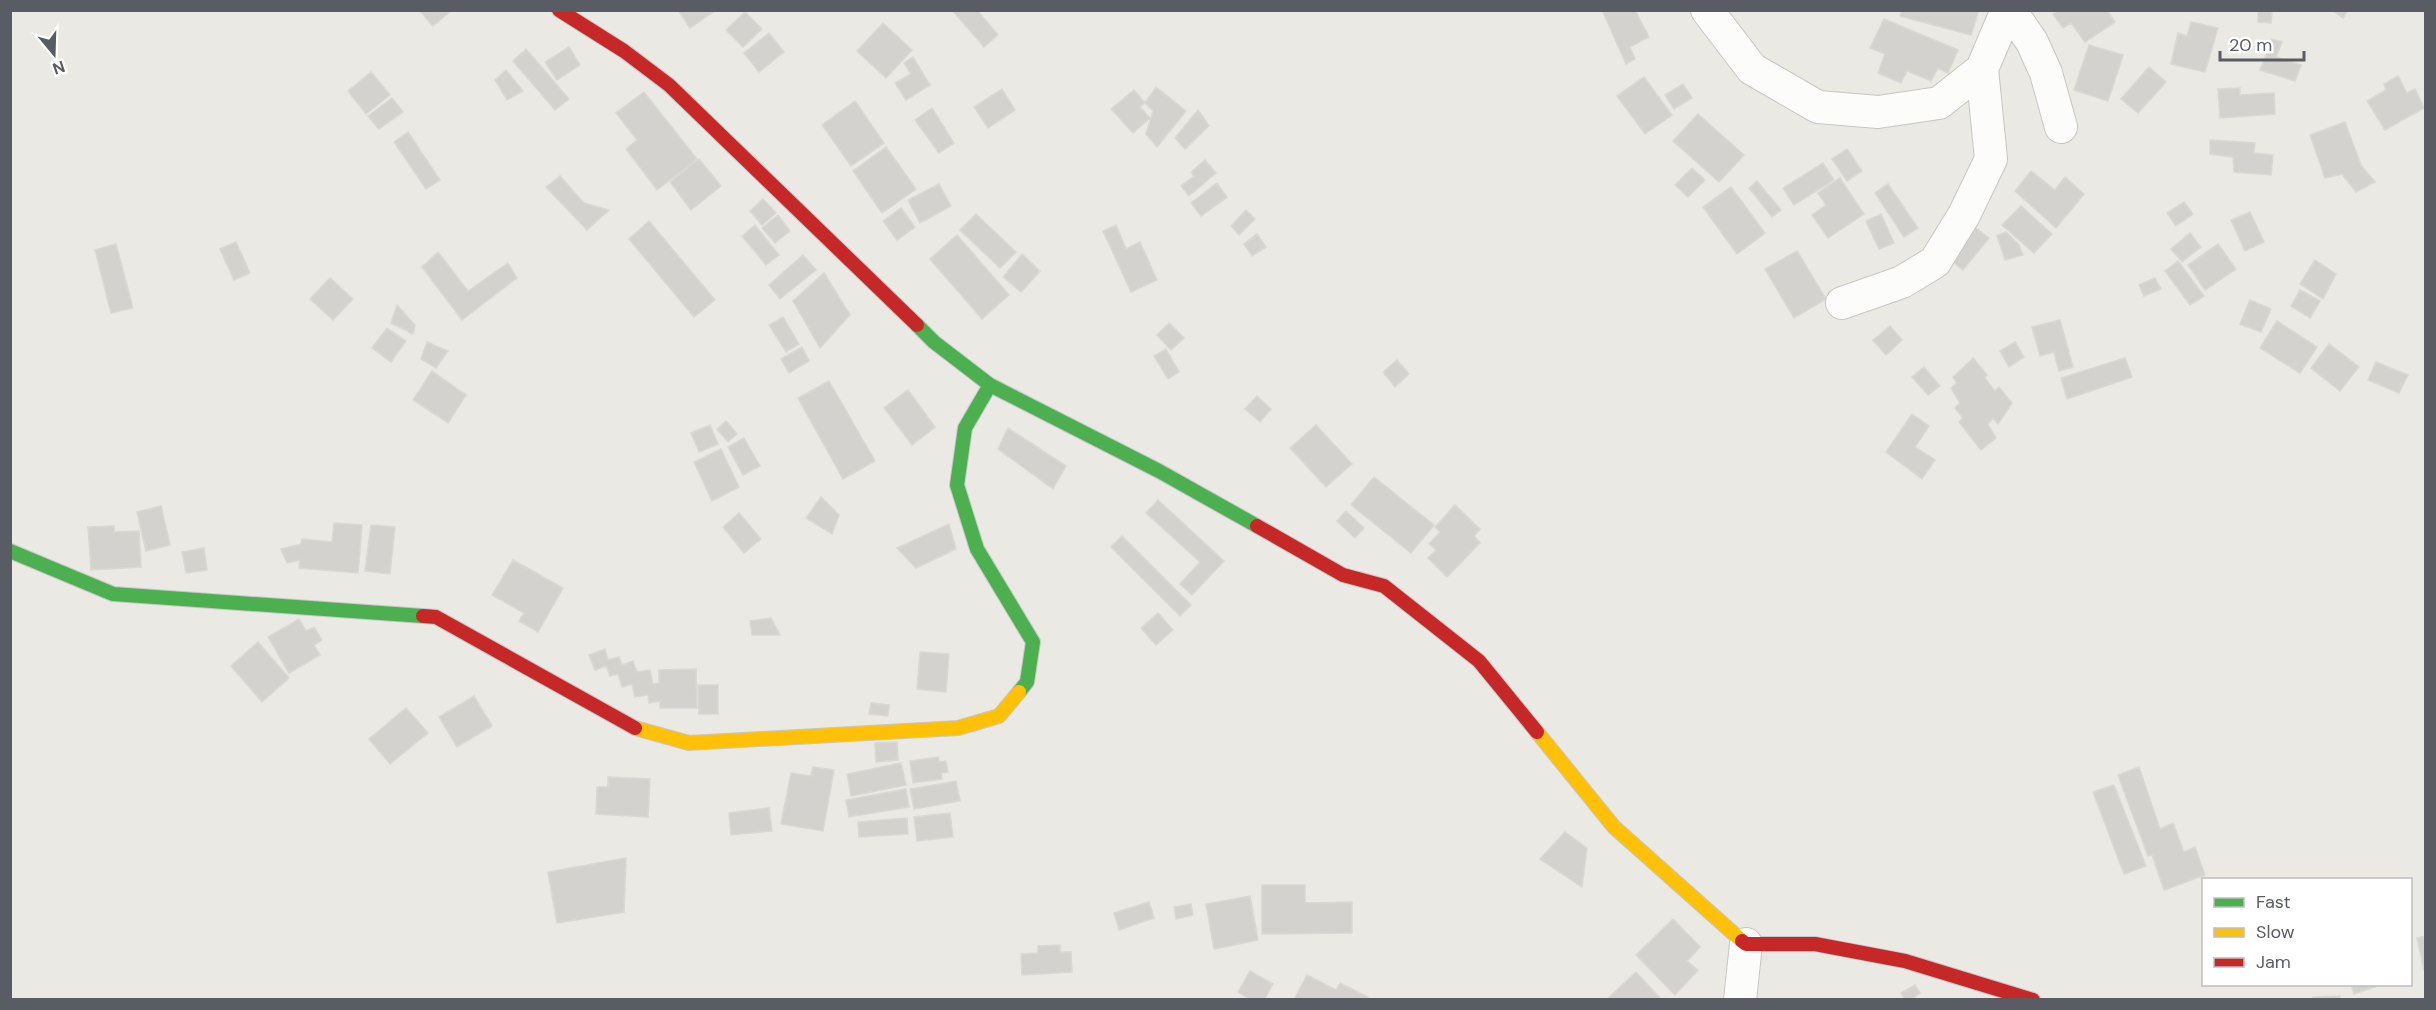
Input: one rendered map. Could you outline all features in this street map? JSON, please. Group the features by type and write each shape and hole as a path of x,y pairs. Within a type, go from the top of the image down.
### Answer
{"street":[{"path":"559,10 624,51 669,85 934,342 990,385 1159,471 1343,575 1384,586 1479,661 1614,827 1746,944 1815,944 1905,961 2033,999"},
{"path":"1707,10 1752,69 1818,107 1878,112 1939,103 1982,69 2009,10 2032,42 2046,73 2061,127"},
{"path":"1842,303 1902,282 1935,262 1964,216 1991,159 1982,69"},
{"path":"10,551 113,594 436,617 637,729 689,743 958,728 999,716 1027,682 1033,642 977,549 957,485 965,428 990,385"},
{"path":"1740,999 1746,944"}],"building":[{"path":"419,10 452,10 433,26"},
{"path":"678,10 716,10 690,28"},
{"path":"952,10 977,10 998,35 984,47"},
{"path":"1602,10 1635,10 1649,37 1630,47 1635,59 1626,64"},
{"path":"1902,10 1979,10 1971,35 1900,16"},
{"path":"2058,10 2107,10 2115,22 2085,42 2071,23 2063,28 2053,14"},
{"path":"2258,10 2277,10 2272,11 2271,23 2258,22"},
{"path":"2332,10 2348,10 2343,18"},
{"path":"745,12 762,29 743,47 726,30"},
{"path":"1884,19 1958,50 1948,73 1938,68 1931,81 1907,71 1901,83 1878,73 1885,54 1870,48"},
{"path":"2191,22 2218,28 2205,72 2171,64 2178,33 2187,36"},
{"path":"883,23 912,50 886,78 857,51"},
{"path":"769,33 784,52 759,72 744,53"},
{"path":"2272,39 2282,42 2276,57 2301,65 2295,81 2260,70"},
{"path":"2089,45 2123,55 2108,101 2074,90"},
{"path":"569,47 580,65 557,80 545,62"},
{"path":"526,49 569,99 555,110 513,61"},
{"path":"913,57 930,85 906,100 895,83 911,74 904,63"},
{"path":"2149,67 2166,82 2138,113 2121,99"},
{"path":"506,70 523,91 507,100 495,80"},
{"path":"371,72 390,95 366,114 348,91"},
{"path":"2398,76 2407,93 2415,89 2424,108 2385,130 2367,101 2386,90 2384,84"},
{"path":"1644,77 1672,115 1645,134 1617,96"},
{"path":"1683,84 1692,98 1674,109 1665,95"},
{"path":"1156,87 1186,111 1157,147 1146,134 1153,111 1145,103"},
{"path":"2240,88 2240,95 2274,93 2275,114 2220,118 2218,89"},
{"path":"1002,89 1015,110 988,128 974,107"},
{"path":"1134,90 1145,103 1140,107 1150,118 1133,133 1111,109"},
{"path":"644,92 697,159 657,190 626,149 637,140 616,113"},
{"path":"392,98 403,112 379,129 368,116"},
{"path":"855,101 884,143 851,166 822,125"},
{"path":"932,108 954,143 939,153 915,120"},
{"path":"1198,110 1209,126 1185,149 1175,138"},
{"path":"1698,114 1744,155 1719,182 1673,141"},
{"path":"2345,122 2361,165 2375,182 2356,192 2342,174 2325,178 2310,135"},
{"path":"408,132 440,180 426,189 394,142"},
{"path":"2210,140 2255,143 2254,153 2273,155 2271,175 2234,172 2233,157 2210,154"},
{"path":"886,147 916,189 882,213 853,171"},
{"path":"1847,149 1862,171 1847,181 1832,159"},
{"path":"699,159 721,186 691,210 670,182"},
{"path":"1205,160 1216,173 1189,196 1181,186 1194,176 1191,172"},
{"path":"1823,163 1834,180 1794,205 1783,188"},
{"path":"1692,168 1705,180 1688,197 1675,185"},
{"path":"2031,171 2055,190 2065,177 2084,194 2056,228 2015,191"},
{"path":"560,176 584,203 609,210 587,230 546,187"},
{"path":"1840,178 1864,214 1828,238 1812,215 1826,205 1818,193"},
{"path":"1757,181 1781,210 1772,217 1749,188"},
{"path":"1217,183 1227,197 1201,216 1191,203"},
{"path":"939,184 951,206 920,223 908,200"},
{"path":"1888,184 1918,228 1904,237 1875,193"},
{"path":"1731,187 1765,233 1737,254 1703,207"},
{"path":"763,199 776,213 762,225 750,211"},
{"path":"2184,202 2193,214 2176,226 2167,213"},
{"path":"2021,206 2052,234 2034,253 2002,225"},
{"path":"901,208 915,227 897,240 883,221"},
{"path":"1246,210 1255,219 1239,235 1231,226"},
{"path":"2250,212 2264,242 2245,251 2231,220"},
{"path":"976,214 1016,252 1000,268 960,230"},
{"path":"1881,214 1894,243 1879,249 1866,221"},
{"path":"778,215 790,231 775,243 762,228"},
{"path":"649,221 715,300 694,317 629,239"},
{"path":"755,225 779,255 766,265 742,236"},
{"path":"1116,225 1126,249 1140,242 1157,280 1131,292 1103,231"},
{"path":"1976,228 1989,238 1963,270 1950,260"},
{"path":"2006,232 2019,245 2023,255 2005,260 1997,236"},
{"path":"2190,233 2201,247 2182,262 2171,249"},
{"path":"1257,234 1266,247 1252,256 1244,244"},
{"path":"957,235 1009,295 982,319 930,259"},
{"path":"236,242 250,273 234,280 220,249"},
{"path":"116,244 133,308 111,313 95,250"},
{"path":"2218,244 2236,269 2205,290 2188,265"},
{"path":"1797,251 1826,299 1794,318 1765,269"},
{"path":"438,252 468,291 508,263 517,278 462,320 422,267"},
{"path":"1022,254 1040,271 1021,292 1003,277"},
{"path":"803,255 816,270 780,299 769,285"},
{"path":"2315,260 2336,274 2323,299 2300,284"},
{"path":"2178,261 2204,296 2190,305 2165,271"},
{"path":"824,273 850,315 820,348 793,301"},
{"path":"330,278 353,299 333,320 310,299"},
{"path":"2155,278 2161,289 2144,296 2139,285"},
{"path":"2300,290 2320,301 2310,318 2291,306"},
{"path":"2250,300 2271,309 2261,332 2240,324"},
{"path":"397,305 415,325 413,334 391,323"},
{"path":"783,317 799,344 786,352 769,325"},
{"path":"2060,320 2073,367 2059,371 2054,352 2040,356 2032,327"},
{"path":"2277,321 2317,347 2300,373 2260,348"},
{"path":"1169,323 1184,338 1171,350 1157,335"},
{"path":"1890,326 1902,340 1886,355 1873,340"},
{"path":"387,328 406,341 391,362 372,348"},
{"path":"427,342 448,351 436,368 421,359"},
{"path":"2015,342 2024,357 2009,367 2000,351"},
{"path":"2329,344 2359,367 2340,391 2311,368"},
{"path":"802,347 809,361 789,373 781,359"},
{"path":"1166,349 1179,372 1168,379 1154,356"},
{"path":"1973,358 1987,375 1985,378 1995,391 1999,387 2012,403 1998,424 1993,418 1988,424 1996,438 1981,450 1959,422 1963,418 1955,408 1960,403 1951,388 1957,383 1953,377"},
{"path":"2125,358 2132,377 2067,399 2061,378"},
{"path":"1397,360 1409,374 1395,387 1383,372"},
{"path":"2376,362 2408,375 2399,393 2368,380"},
{"path":"1924,367 1940,386 1928,395 1912,377"},
{"path":"432,371 466,395 448,423 413,400"},
{"path":"829,381 875,461 843,479 798,398"},
{"path":"908,390 935,427 912,445 884,408"},
{"path":"1257,396 1271,409 1260,422 1245,409"},
{"path":"1912,414 1929,426 1915,447 1935,460 1922,479 1886,452"},
{"path":"726,421 737,434 728,442 717,429"},
{"path":"710,425 718,444 699,452 691,433"},
{"path":"1316,425 1352,464 1326,487 1290,448"},
{"path":"1008,428 1066,466 1053,489 998,449"},
{"path":"744,438 760,466 743,475 728,447"},
{"path":"721,449 739,487 712,501 694,462"},
{"path":"1374,477 1434,525 1411,553 1351,505"},
{"path":"821,497 839,515 832,534 806,518"},
{"path":"1158,500 1224,561 1192,595 1180,584 1200,562 1146,513"},
{"path":"1455,505 1480,529 1474,536 1480,543 1447,577 1428,558 1436,550 1429,544 1440,532 1435,527"},
{"path":"161,506 170,545 146,551 137,512"},
{"path":"1346,511 1364,528 1355,538 1337,521"},
{"path":"739,513 761,539 744,553 723,527"},
{"path":"334,523 362,525 358,573 299,568 300,560 287,563 281,549 301,544 302,539 332,542"},
{"path":"949,524 956,549 916,568 897,548"},
{"path":"371,525 395,527 390,574 365,571"},
{"path":"114,526 114,532 139,531 141,567 91,570 88,527"},
{"path":"1122,536 1191,605 1180,616 1111,547"},
{"path":"204,548 207,570 186,573 182,552"},
{"path":"513,560 563,588 538,632 519,621 524,613 492,595"},
{"path":"1158,613 1173,630 1156,645 1141,628"},
{"path":"771,618 780,635 752,635 750,621"},
{"path":"299,619 306,631 314,627 322,640 314,645 320,655 289,673 268,637"},
{"path":"258,642 289,678 262,702 231,666"},
{"path":"605,649 608,660 619,657 622,665 633,661 637,672 650,670 653,684 659,683 659,670 696,669 697,708 660,708 660,701 649,703 648,695 635,697 632,684 622,687 618,674 610,676 606,666 595,670 589,655"},
{"path":"920,652 949,654 946,692 917,689"},
{"path":"698,685 718,685 718,714 699,714"},
{"path":"474,696 492,726 457,747 439,717"},
{"path":"871,703 889,705 888,716 869,714"},
{"path":"406,708 428,733 390,764 369,739"},
{"path":"897,742 898,760 876,762 875,743"},
{"path":"938,757 939,762 946,761 948,772 941,773 942,779 913,783 910,761"},
{"path":"901,763 906,785 851,796 847,774"},
{"path":"813,767 834,770 823,831 781,824 791,773 811,776"},
{"path":"2139,767 2160,829 2173,823 2184,852 2195,847 2205,875 2164,890 2152,855 2148,856 2118,775"},
{"path":"608,777 650,779 648,817 596,814 597,787 608,787"},
{"path":"956,781 960,801 914,809 910,789"},
{"path":"2114,785 2146,866 2124,874 2093,792"},
{"path":"906,789 909,807 849,817 846,800"},
{"path":"769,808 772,831 731,835 729,813"},
{"path":"950,813 953,837 917,841 914,817"},
{"path":"907,818 908,834 859,837 858,822"},
{"path":"1565,832 1587,848 1582,887 1540,859"},
{"path":"626,858 624,912 557,923 548,872"},
{"path":"1262,885 1305,885 1305,903 1352,902 1352,933 1262,934"},
{"path":"1250,896 1258,940 1214,949 1206,904"},
{"path":"1149,902 1154,918 1119,930 1114,913"},
{"path":"1191,904 1193,915 1176,919 1174,907"},
{"path":"1673,919 1700,947 1687,961 1698,970 1675,995 1636,955"},
{"path":"2426,936 2426,969 2424,970 2417,938"},
{"path":"1060,945 1060,952 1071,952 1072,972 1022,975 1021,954 1038,953 1038,946"},
{"path":"1250,971 1273,984 1264,1000 1251,1000 1238,992"},
{"path":"1636,972 1662,1000 1606,1000"},
{"path":"1307,975 1336,990 1340,983 1368,997 1367,1000 1294,1000"},
{"path":"1915,985 1920,993 1911,1000 1905,1000 1901,993"},
{"path":"2352,986 2375,986 2375,987 2354,994"},
{"path":"2340,996 2340,1000 2312,1000 2313,997"}],"traffic: fast":[{"path":"917,325 934,342 990,385 1159,471 1257,526"},
{"path":"990,385 965,428 957,485 977,549 1033,642 1027,682 1019,692"},
{"path":"10,551 113,594 423,616"}],"traffic: slow":[{"path":"635,728 689,743 958,728 999,716 1019,692"},
{"path":"1537,732 1614,827 1742,941"}],"traffic: jam":[{"path":"559,10 624,51 669,85 917,325"},
{"path":"1257,526 1343,575 1384,586 1479,661 1537,732"},
{"path":"423,616 436,617 635,728"},
{"path":"1742,941 1746,944 1815,944 1905,961 2033,1000"}]}
